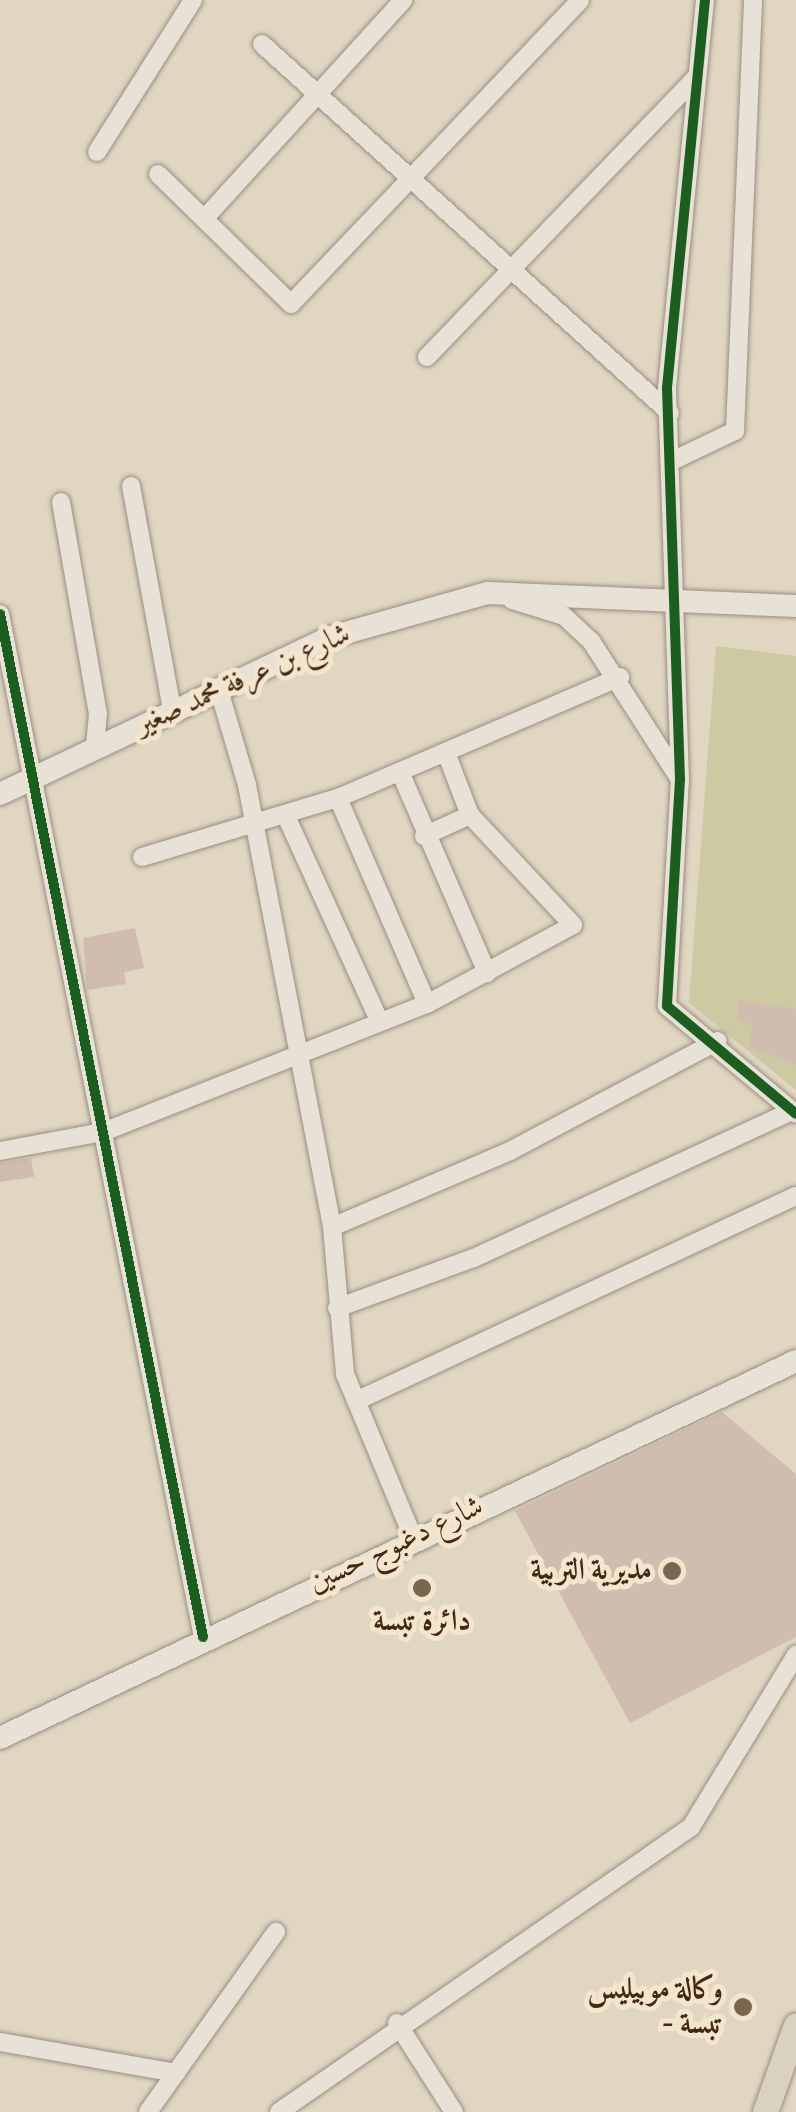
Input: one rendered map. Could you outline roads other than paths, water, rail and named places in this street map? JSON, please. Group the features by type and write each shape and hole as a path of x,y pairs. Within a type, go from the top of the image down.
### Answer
{"main road":[{"path":"766,2112 796,2026"}],"street":[{"path":"96,152 193,0"},
{"path":"204,219 402,0"},
{"path":"158,174 291,304 580,0"},
{"path":"337,1308 474,1258 794,1113 718,1040 667,1006 680,779 680,596 670,414 705,0"},
{"path":"672,461 735,431 753,0"},
{"path":"262,44 670,414"},
{"path":"428,357 509,268 698,76"},
{"path":"131,486 172,710"},
{"path":"61,502 98,714 94,747"},
{"path":"488,593 564,616 620,678 680,779"},
{"name":"شارع بن عرفة محمد صغير","path":"0,794 331,636 488,593 680,596 796,606"},
{"path":"0,614 202,1637"},
{"path":"142,857 256,828 338,798 447,755 620,678"},
{"path":"218,687 256,828 295,1056 332,1228 337,1308 356,1401 412,1536"},
{"path":"0,1151 103,1132 295,1056 378,1018 427,1004 573,925 470,815 447,755"},
{"path":"402,774 424,836 487,973"},
{"path":"338,798 427,1004"},
{"path":"424,836 470,815"},
{"path":"286,816 378,1018"},
{"path":"332,1228 510,1150 718,1040"},
{"path":"356,1401 796,1196"},
{"name":"شارع دغبوج حسين","path":"0,1738 412,1536 796,1361"},
{"path":"279,2112 397,2023 691,1827 796,1655"},
{"path":"148,2112 276,1932"},
{"path":"397,2023 454,2112"},
{"path":"0,2042 176,2073"}],"place":[{"name":"مديرية التربية","path":"672,1571"},
{"name":"دائرة تبسة","path":"422,1588"},
{"name":"وكالة موبيليس - تبسة","path":"743,2007"}]}
